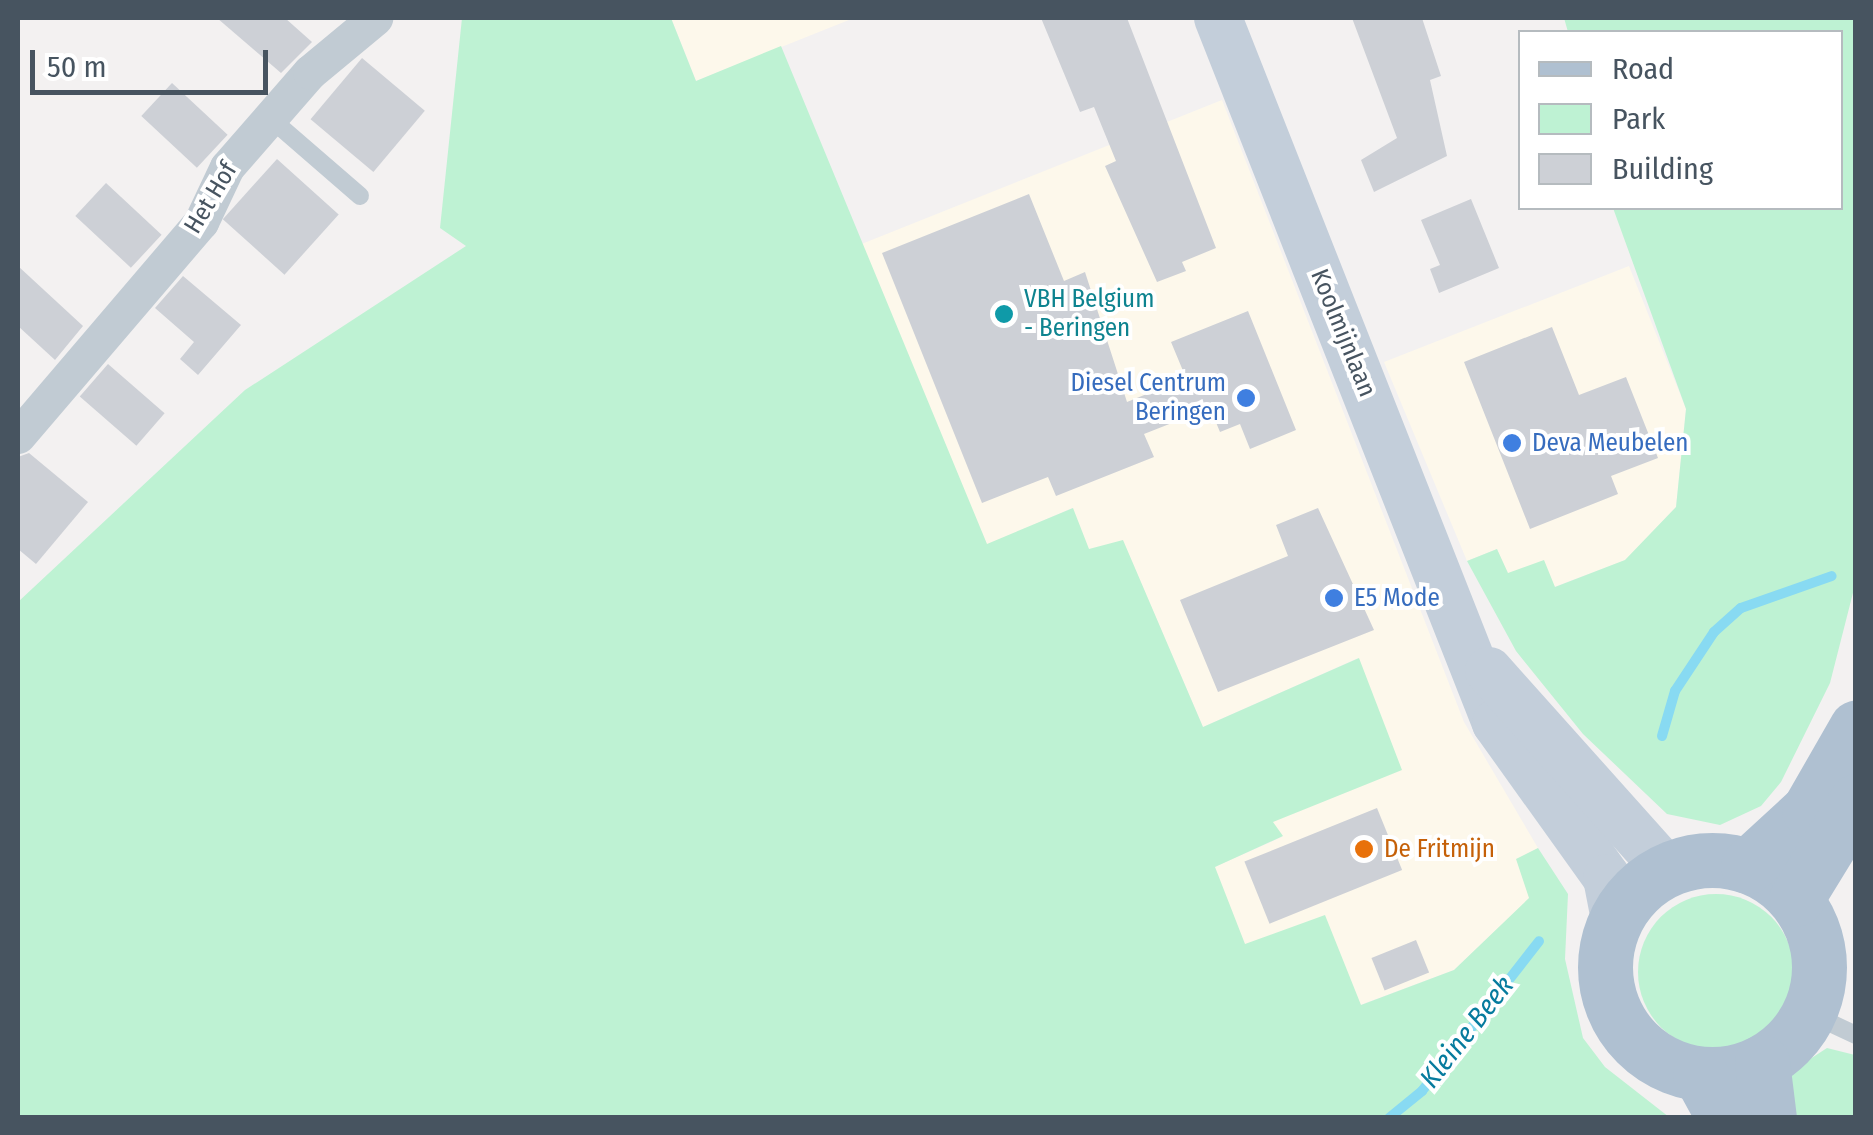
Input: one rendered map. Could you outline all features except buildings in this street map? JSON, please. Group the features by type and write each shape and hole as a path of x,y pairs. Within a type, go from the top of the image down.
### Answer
{"main road":[{"path":"1748,866 1809,810 1856,728"},
{"path":"1796,899 1856,801"},
{"path":"1707,859 1748,866 1796,899 1815,935 1819,974 1832,1024 1762,1062 1712,1096 1638,1046 1617,1018 1604,952 1615,919 1666,869 1707,859"},
{"path":"1762,1062 1769,1118"}],"street":[{"name":"Het Hof","path":"18,436 201,222 227,166 270,118 376,18"},
{"name":"Koolmijnlaan","path":"1218,18 1496,724 1608,878 1615,919"},
{"name":"Koolmijnlaan","path":"1468,648 1666,869"}],"lane":[{"path":"270,118 360,196"}],"shaded area":[{"path":"671,18 854,18 696,81"},
{"path":"1222,100 1464,722 1538,848 1517,859 1530,898 1454,970 1360,1005 1245,945 1214,867 1282,837 1272,822 1358,658 1203,727 1123,541 1089,550 1072,508 987,545 859,245"},
{"path":"1629,266 1686,409 1676,507 1626,560 1554,587 1507,573 1497,549 1467,561 1384,362"}],"green space":[{"path":"462,18 671,18 696,81 781,46 987,544 1073,508 1089,549 1123,540 1203,727 1359,658 1402,770 1273,822 1283,836 1215,867 1245,944 1325,915 1361,1005 1454,970 1529,898 1516,859 1538,848 1568,894 1565,959 1583,1038 1605,1067 1669,1117 18,1117 18,602 245,390 466,246 440,228"},
{"path":"1564,18 1855,18 1855,585 1830,683 1781,782 1761,806 1720,825 1667,814 1583,734 1516,651 1467,561 1497,549 1508,573 1544,560 1555,587 1625,560 1676,507 1686,409 1614,210 1843,210 1843,30 1567,30"},
{"path":"1716,894 1746,900 1771,917 1788,942 1794,972 1788,1002 1771,1027 1746,1044 1716,1050 1686,1044 1661,1027 1644,1002 1638,972 1644,942 1661,917 1686,900"},
{"path":"1827,1048 1855,1055 1855,1117 1780,1118 1787,1074"}],"waterway":[{"name":"Kleine Beek","path":"1662,736 1675,691 1714,632 1741,608 1832,576"},
{"name":"Kleine Beek","path":"1389,1118 1422,1091 1539,941"}],"place":[{"name":"VBH Belgium - Beringen","path":"1004,314"},
{"name":"Diesel Centrum Beringen","path":"1246,398"},
{"name":"Deva Meubelen","path":"1512,443"},
{"name":"E5 Mode","path":"1334,598"},
{"name":"De Fritmijn","path":"1364,849"}]}
